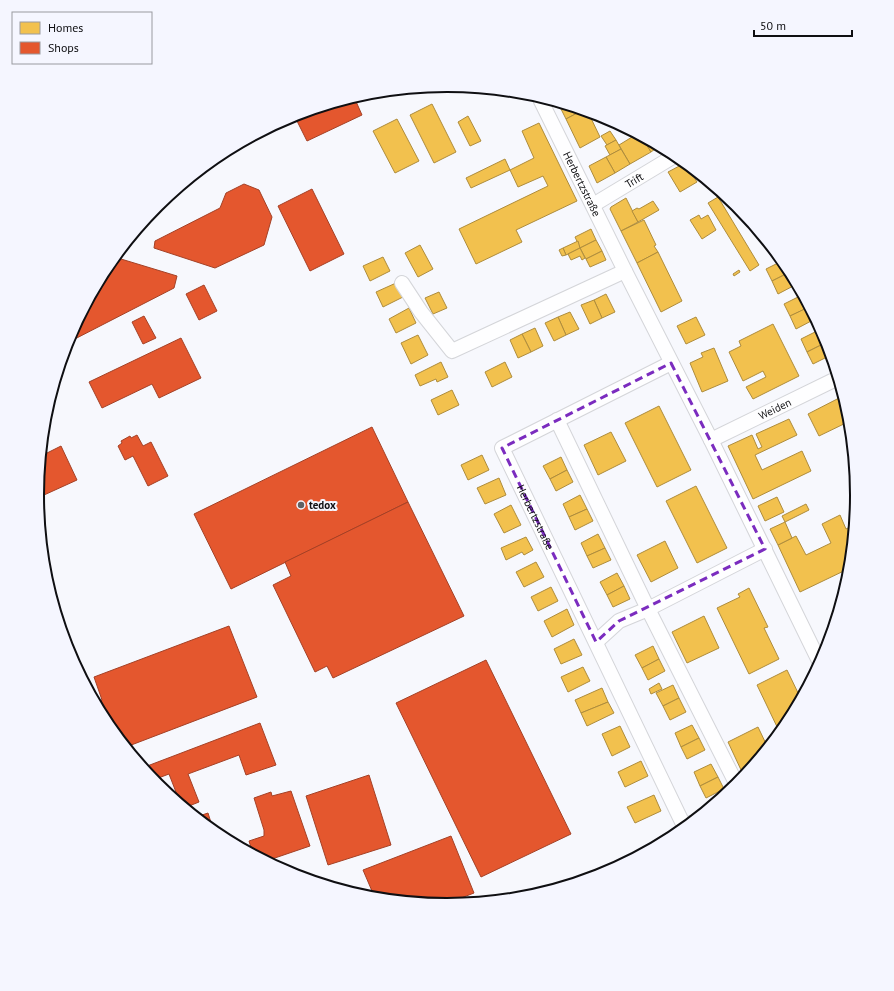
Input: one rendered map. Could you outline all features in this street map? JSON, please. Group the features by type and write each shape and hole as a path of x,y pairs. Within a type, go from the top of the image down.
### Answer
{"street":[{"name":"Herbertzstraße","path":"542,104 625,272 711,440 816,656"},
{"name":"Trift","path":"593,205 669,159"},
{"path":"402,284 421,312 452,351 625,272"},
{"name":"Herbertzstraße","path":"671,363 502,448 682,822"},
{"name":"Weiden","path":"711,440 833,380"},
{"path":"557,420 648,609 734,778"},
{"path":"596,642 619,622 648,609 765,549"}],"highlighted area":[{"path":"671,363 765,549 619,621 596,642 502,448"}],"building: Homes":[{"path":"432,104 456,152 434,163 410,115"},
{"path":"561,109 576,114 566,119"},
{"path":"576,114 592,119 600,137 580,148 566,119"},
{"path":"468,116 481,141 470,146 458,122"},
{"path":"397,119 419,161 395,173 373,131"},
{"path":"539,123 577,201 516,230 522,242 476,264 459,229 548,186 543,176 518,187 510,170 534,158 522,131"},
{"path":"610,131 616,140 607,145 601,136"},
{"path":"631,137 647,146 651,152 630,164 619,145"},
{"path":"616,140 621,149 610,155 605,146"},
{"path":"647,146 654,150 651,152"},
{"path":"621,149 630,164 615,173 606,157"},
{"path":"606,157 615,173 597,183 589,166"},
{"path":"505,159 510,170 471,188 466,178"},
{"path":"679,166 694,178 697,182 680,192 668,172"},
{"path":"718,197 719,199 759,265 750,271 708,203"},
{"path":"626,198 638,222 621,231 610,209"},
{"path":"653,201 659,210 638,222 632,211 637,208 639,209"},
{"path":"699,215 701,219 708,215 716,230 702,239 690,220"},
{"path":"644,220 656,245 654,246 658,252 637,263 621,231"},
{"path":"591,229 596,240 580,248 575,237"},
{"path":"596,240 602,251 586,259 580,248"},
{"path":"578,241 580,248 566,255 563,248"},
{"path":"420,245 433,269 418,277 405,253"},
{"path":"563,248 566,255 562,256 559,250"},
{"path":"580,248 585,258 582,260 580,256 571,260 568,254"},
{"path":"602,251 606,260 590,267 586,259"},
{"path":"658,252 682,301 661,312 637,263"},
{"path":"383,257 390,271 370,281 363,266"},
{"path":"776,264 784,275 772,281 766,269"},
{"path":"739,270 740,272 734,276 733,274"},
{"path":"784,275 791,287 778,294 772,281"},
{"path":"396,283 403,297 383,307 376,292"},
{"path":"439,292 447,308 433,314 425,298"},
{"path":"606,294 615,312 602,318 594,300"},
{"path":"798,297 804,309 790,316 784,304"},
{"path":"594,300 602,318 590,324 581,305"},
{"path":"409,308 416,323 396,333 389,319"},
{"path":"804,309 810,322 796,329 790,316"},
{"path":"570,312 579,329 566,335 558,317"},
{"path":"558,317 566,335 554,341 545,323"},
{"path":"696,317 705,335 686,344 677,326"},
{"path":"773,324 799,376 753,399 746,387 766,377 763,371 743,381 729,352 741,346 739,341"},
{"path":"535,328 543,346 531,352 522,334"},
{"path":"815,332 821,345 807,352 801,339"},
{"path":"522,334 531,352 518,358 510,340"},
{"path":"418,335 428,355 411,364 401,343"},
{"path":"821,345 826,358 813,364 807,352"},
{"path":"714,348 728,381 702,392 690,363 703,357 701,353"},
{"path":"441,362 448,377 437,382 436,379 420,386 415,375"},
{"path":"505,362 512,377 492,387 485,372"},
{"path":"452,390 459,405 438,415 431,400"},
{"path":"838,399 843,424 819,436 808,414"},
{"path":"659,406 691,470 657,487 625,423"},
{"path":"789,419 797,435 755,455 762,470 802,451 811,471 753,499 728,446 752,435 758,449 762,447 756,434"},
{"path":"611,432 626,461 598,475 584,445"},
{"path":"482,455 489,470 468,480 461,465"},
{"path":"561,457 567,470 550,479 543,466"},
{"path":"567,470 573,482 556,491 550,479"},
{"path":"499,478 506,495 485,504 477,488"},
{"path":"696,486 727,548 697,563 666,501"},
{"path":"580,495 587,509 569,517 563,504"},
{"path":"777,497 784,512 765,521 758,506"},
{"path":"806,504 809,510 785,522 782,516"},
{"path":"511,505 521,525 504,533 494,514"},
{"path":"587,509 593,521 575,530 569,517"},
{"path":"840,515 846,529 849,528 847,548 842,572 800,592 778,545 796,536 806,555 831,543 822,524"},
{"path":"785,522 792,538 778,545 770,529"},
{"path":"598,534 605,548 587,556 581,543"},
{"path":"526,537 533,550 524,555 522,552 506,560 501,548"},
{"path":"665,541 678,568 651,582 637,555"},
{"path":"605,548 611,560 593,568 587,556"},
{"path":"536,562 544,577 524,587 516,572"},
{"path":"617,573 624,586 607,595 600,582"},
{"path":"624,586 630,599 613,607 607,595"},
{"path":"551,587 558,601 538,611 531,597"},
{"path":"749,588 768,627 764,628 779,659 749,674 717,608 740,597 738,594"},
{"path":"567,609 574,625 552,637 544,621"},
{"path":"704,616 719,648 687,663 672,632"},
{"path":"574,639 582,655 561,664 554,649"},
{"path":"653,646 659,659 642,668 635,655"},
{"path":"659,659 665,671 648,680 642,668"},
{"path":"583,667 590,681 568,692 561,677"},
{"path":"787,670 798,693 777,727 757,685"},
{"path":"659,683 662,689 651,694 649,689"},
{"path":"673,685 679,698 663,706 656,693"},
{"path":"602,688 608,702 581,713 575,700"},
{"path":"679,698 686,712 670,720 663,706"},
{"path":"608,702 614,713 587,726 581,713"},
{"path":"692,725 699,738 681,747 675,733"},
{"path":"620,726 630,747 612,756 602,734"},
{"path":"758,727 766,743 741,770 728,742"},
{"path":"699,738 705,750 687,759 681,747"},
{"path":"641,761 648,776 625,787 618,772"},
{"path":"711,764 718,777 700,786 694,772"},
{"path":"718,777 724,788 706,798 700,786"},
{"path":"654,795 661,811 635,823 627,807"}],"building: Shops":[{"path":"357,103 362,115 307,141 297,121"},
{"path":"244,184 259,190 272,217 264,245 215,268 154,248 155,241 220,208 226,193"},
{"path":"312,189 344,254 310,271 278,206"},
{"path":"121,259 177,276 174,288 76,338 98,294"},
{"path":"204,285 217,311 199,320 186,294"},
{"path":"144,316 156,338 143,344 132,322"},
{"path":"181,338 201,378 159,398 152,384 102,408 89,382"},
{"path":"372,427 408,502 231,589 194,514"},
{"path":"137,435 143,446 151,442 168,476 148,486 133,456 125,460 118,446 122,443 121,441 130,436 131,438"},
{"path":"61,446 77,480 44,495 45,469 46,453"},
{"path":"408,502 464,616 333,678 327,666 315,672 273,585 291,576 285,562"},
{"path":"229,626 257,697 131,745 100,701 102,700 94,677"},
{"path":"486,660 571,834 481,877 396,703"},
{"path":"260,723 276,765 246,775 239,755 188,774 199,802 190,805 177,794 169,774 160,778 148,766"},
{"path":"369,775 391,845 328,865 306,796"},
{"path":"291,791 310,846 273,859 251,848 249,841 264,836 264,830 254,798 271,792 272,796"},
{"path":"208,813 211,822 202,815"},
{"path":"451,836 474,893 461,898 421,898 372,892 363,870"}],"place":[{"name":"tedox","path":"301,505"}]}
